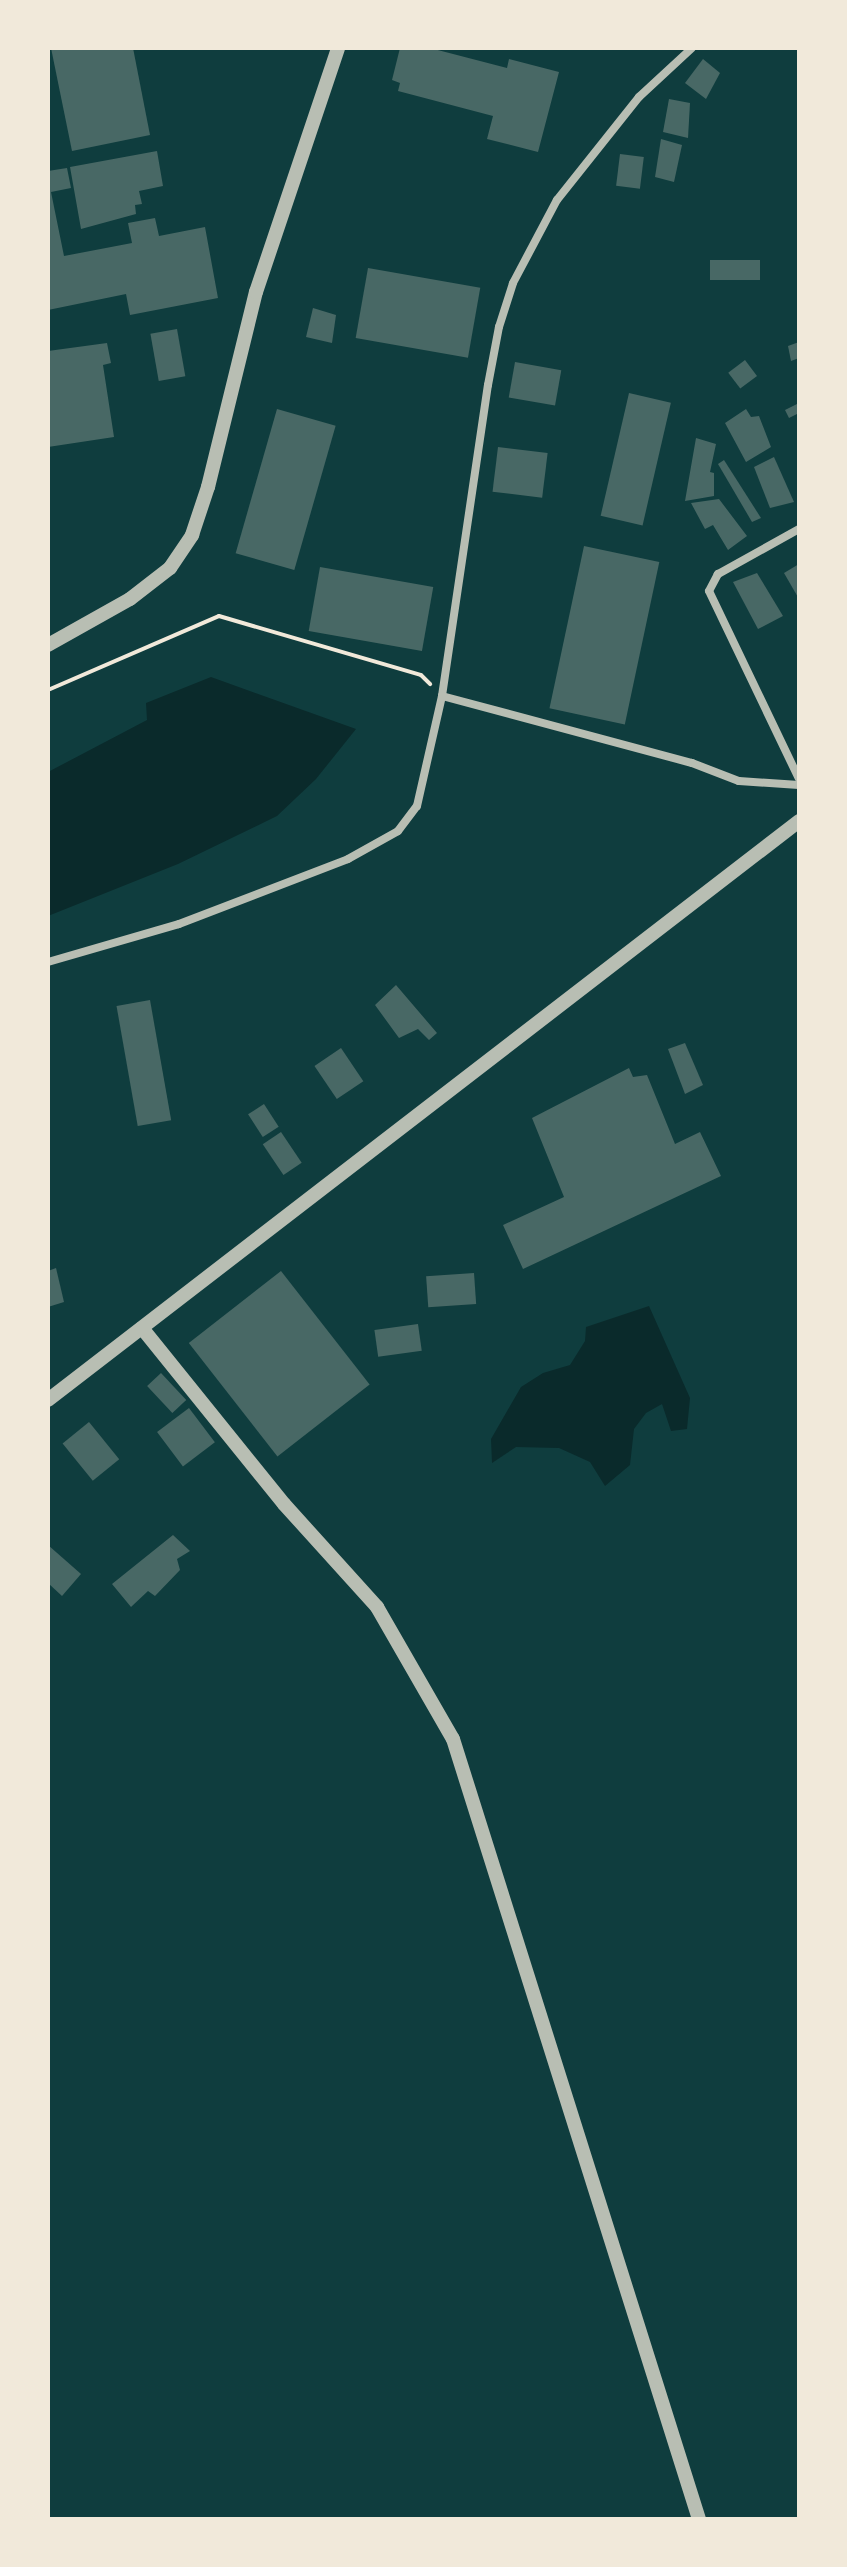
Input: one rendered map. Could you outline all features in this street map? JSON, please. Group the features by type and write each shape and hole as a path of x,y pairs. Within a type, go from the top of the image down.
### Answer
{"street":[{"path":"48,645 130,599 150,584 170,568 192,535 208,487 256,292 338,48"},
{"path":"48,962 179,924 348,859 398,831 417,806 442,696 488,385 499,327 513,283 531,243 565,189 639,97 692,48"},
{"path":"799,529 718,574 709,591 799,779"},
{"path":"442,696 692,763 739,781 799,785"},
{"path":"48,1400 799,821"},
{"path":"142,1328 284,1504 377,1607 453,1739 699,2519"}],"path":[{"path":"48,690 219,616 421,675 442,696"}],"water":[{"path":"211,677 356,729 316,779 277,816 178,864 48,916 48,772 147,720 146,703"},
{"path":"649,1306 690,1398 687,1429 671,1431 662,1404 646,1413 634,1429 630,1465 605,1486 590,1462 559,1448 516,1447 492,1463 491,1439 521,1387 543,1373 570,1365 585,1341 586,1327"}],"building":[{"path":"51,48 133,48 150,135 72,151"},
{"path":"400,48 430,48 507,68 509,59 559,72 538,152 487,139 493,116 398,91 400,83 392,80"},
{"path":"703,59 720,73 706,99 685,83"},
{"path":"669,99 690,103 688,138 663,132"},
{"path":"661,139 682,145 674,182 655,177"},
{"path":"157,151 163,186 139,191 142,204 135,205 136,214 81,229 70,167"},
{"path":"620,154 644,157 640,189 616,186"},
{"path":"67,168 71,188 51,192 64,256 132,243 128,223 155,218 159,236 205,227 218,298 130,315 126,294 48,310 48,171"},
{"path":"710,260 760,260 760,280 710,280"},
{"path":"368,268 480,288 468,358 356,338"},
{"path":"313,308 336,315 332,343 306,337"},
{"path":"177,329 185,376 159,381 150,334"},
{"path":"799,342 799,358 791,361 788,346"},
{"path":"107,343 111,363 103,365 114,437 48,447 48,351"},
{"path":"745,360 757,376 740,389 728,373"},
{"path":"515,362 561,370 555,406 509,397"},
{"path":"629,393 671,403 643,525 601,516"},
{"path":"799,403 799,413 789,418 785,410"},
{"path":"277,409 336,426 294,570 236,553"},
{"path":"746,409 751,417 759,416 771,447 746,462 725,423"},
{"path":"696,438 716,444 710,472 714,473 714,496 685,501"},
{"path":"498,447 548,453 542,498 493,492"},
{"path":"774,457 794,502 770,508 754,467"},
{"path":"724,460 761,518 752,522 718,464"},
{"path":"719,499 747,536 728,550 713,525 705,529 691,503"},
{"path":"584,546 659,562 625,724 549,708"},
{"path":"799,564 799,599 784,573"},
{"path":"320,567 433,587 422,651 309,631"},
{"path":"757,573 783,616 758,629 733,582"},
{"path":"396,985 437,1033 429,1040 418,1029 399,1038 375,1005"},
{"path":"150,1000 171,1120 138,1126 117,1006"},
{"path":"685,1043 703,1085 685,1094 668,1049"},
{"path":"341,1048 363,1081 337,1099 314,1066"},
{"path":"629,1068 633,1077 647,1075 675,1144 700,1132 721,1176 523,1269 503,1225 564,1197 532,1118"},
{"path":"264,1104 279,1127 263,1137 248,1114"},
{"path":"281,1132 302,1163 283,1175 263,1144"},
{"path":"56,1268 64,1302 48,1307 48,1271"},
{"path":"281,1271 370,1384 277,1457 189,1343"},
{"path":"474,1273 476,1304 428,1307 426,1276"},
{"path":"418,1324 422,1351 378,1357 374,1330"},
{"path":"161,1373 186,1400 172,1413 147,1386"},
{"path":"189,1408 215,1442 183,1466 157,1432"},
{"path":"89,1422 119,1459 93,1481 63,1443"},
{"path":"173,1535 190,1551 177,1559 180,1570 155,1596 148,1591 131,1607 112,1584"},
{"path":"48,1545 81,1574 62,1596 48,1583"}]}
